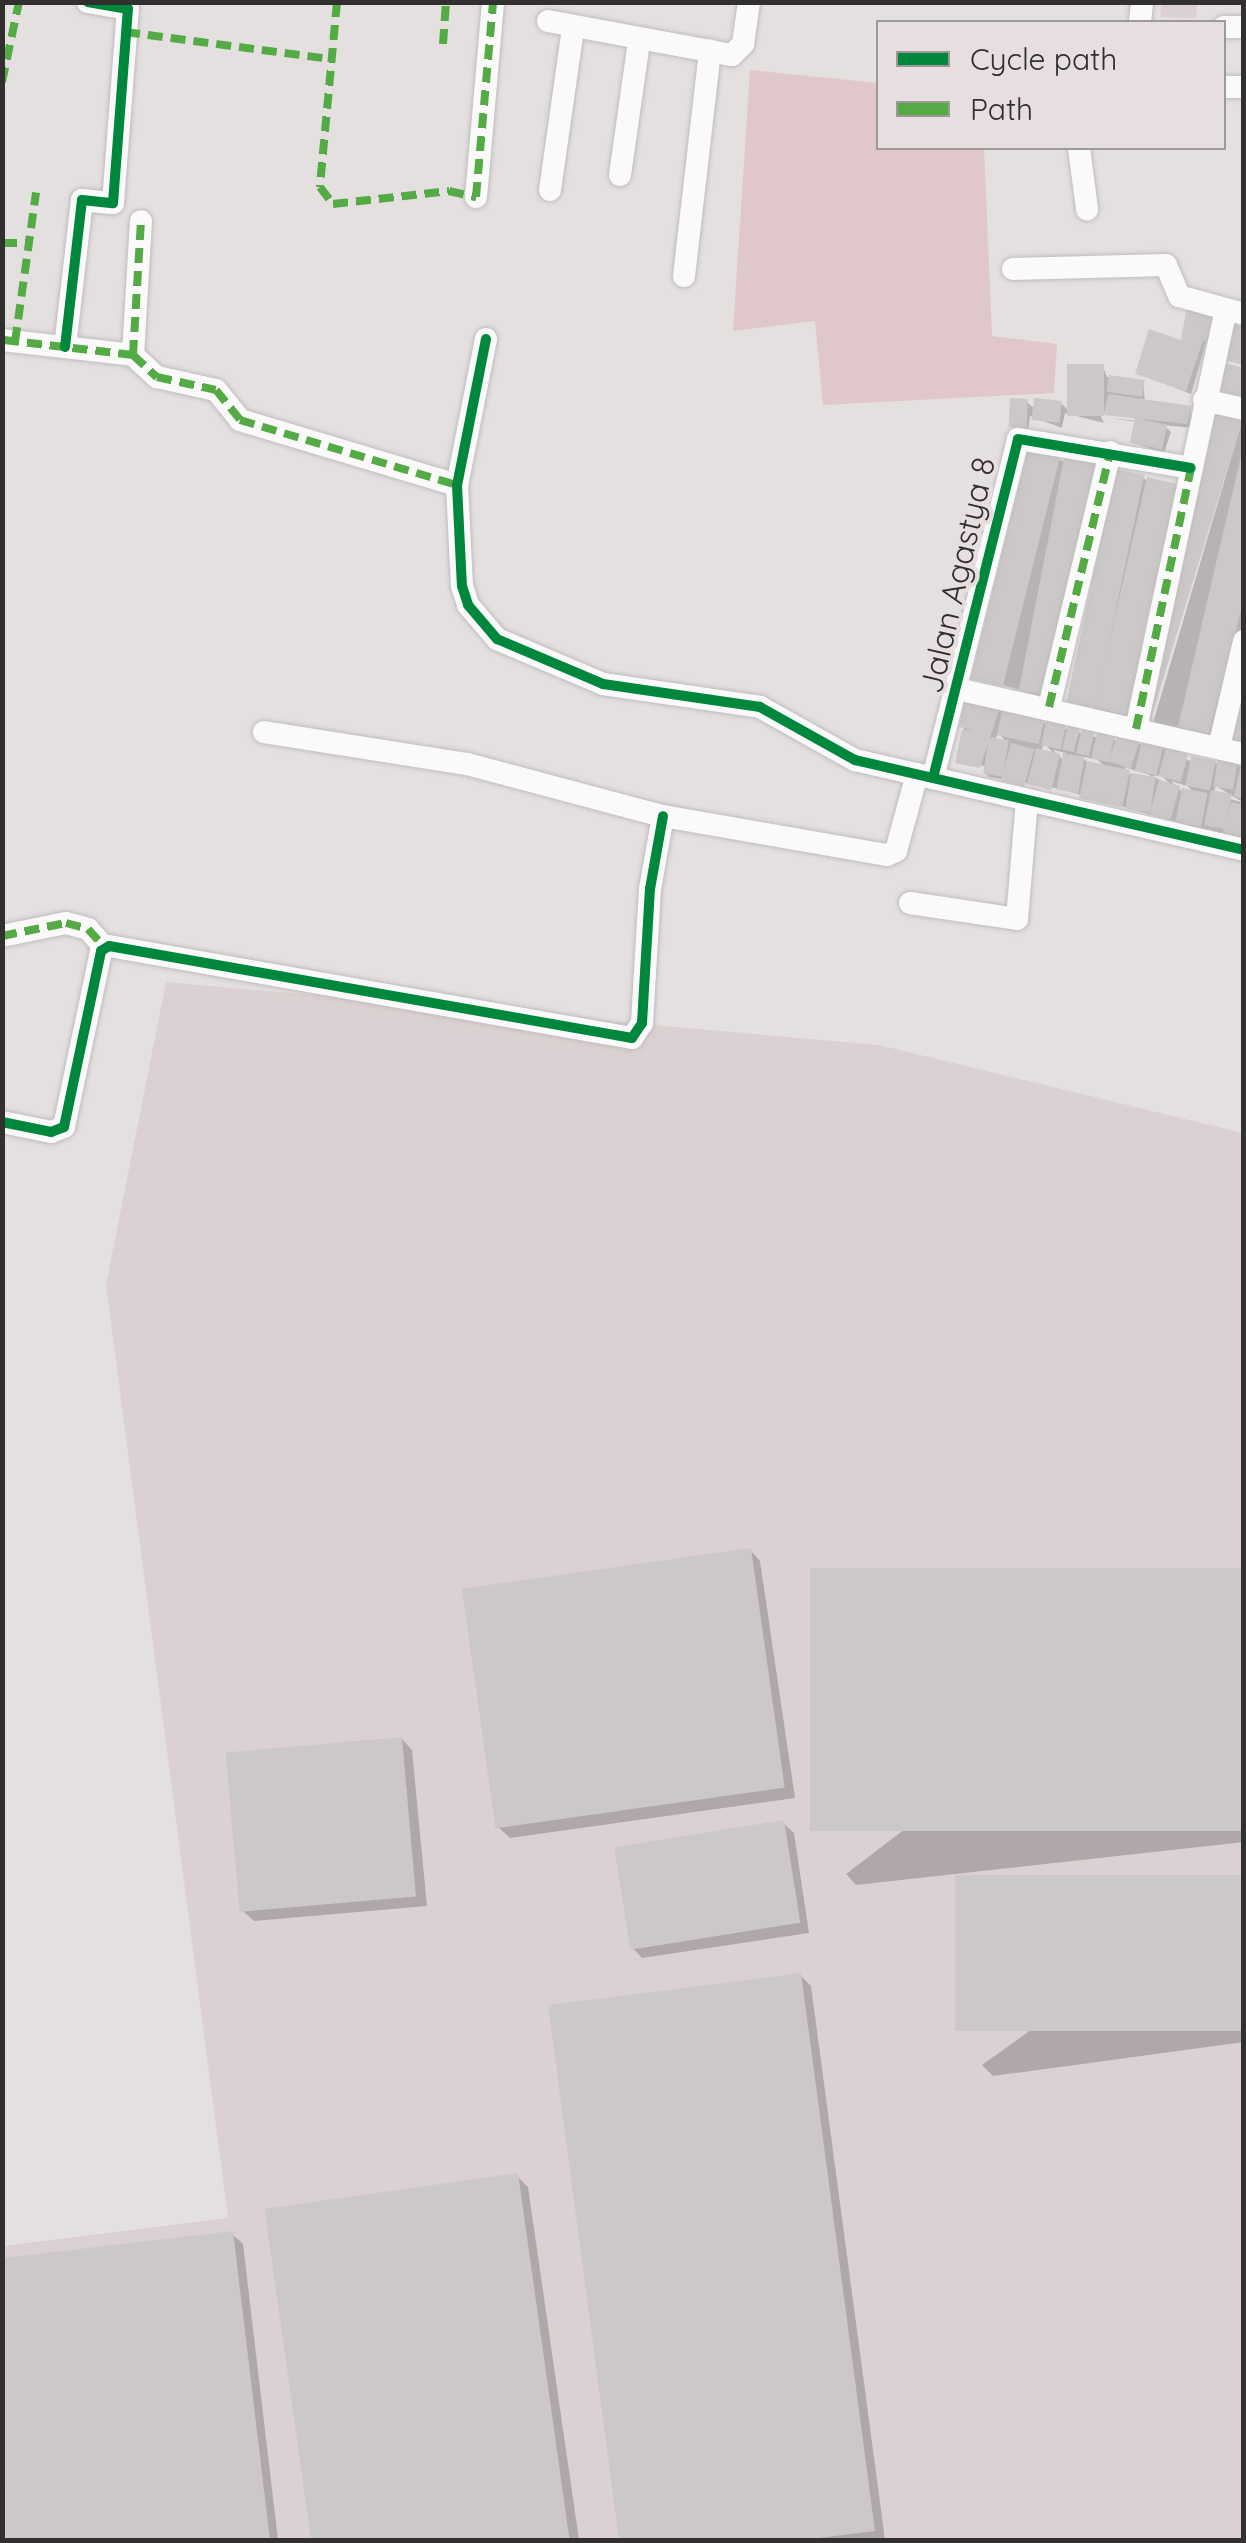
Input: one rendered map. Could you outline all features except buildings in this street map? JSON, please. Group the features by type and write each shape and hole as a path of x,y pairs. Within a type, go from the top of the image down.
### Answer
{"street":[{"path":"65,346 82,200 113,204 128,8 88,2"},
{"path":"476,197 494,2"},
{"path":"548,20 640,41 740,51 749,2"},
{"path":"550,190 574,28"},
{"path":"620,175 640,41"},
{"path":"684,276 710,50"},
{"path":"1079,150 1087,208"},
{"path":"134,355 141,221"},
{"path":"1013,268 1166,265 1179,296 1235,312 1204,400 1136,729"},
{"path":"486,339 457,485 465,596 498,639 576,676 760,707 835,754 1244,850"},
{"path":"2,340 134,355 157,377 216,390 240,420 457,485"},
{"path":"1204,400 1244,409"},
{"name":"Jalan Agastya 8","path":"663,816 892,854 956,689 1018,439 1191,468"},
{"path":"1049,707 1110,452"},
{"path":"1219,747 1244,641"},
{"path":"956,689 1244,754"},
{"path":"2,936 66,924 88,929 105,948 632,1038 642,1023 650,889 663,816 466,764 264,732"},
{"path":"910,903 1017,918 1027,801"},
{"path":"2,1122 51,1132 64,1127 105,948"}],"shaded area":[{"path":"1161,2 1197,3 1196,18 1160,17"},
{"path":"750,70 876,83 876,150 984,150 992,336 1057,344 1054,393 823,405 815,321 733,331"},
{"path":"166,982 879,1045 1243,1133 1243,2540 3,2540 2,2246 228,2218 106,1285"}],"marked path":[{"path":"2,82 19,2"},
{"path":"337,2 320,187 333,204 449,191 476,197 493,2"},
{"path":"443,44 446,2"},
{"path":"125,32 331,59"},
{"path":"15,342 36,192"},
{"path":"133,355 141,221"},
{"path":"2,243 29,243"},
{"path":"4,340 133,355"},
{"path":"133,355 157,377 216,390 240,420 457,485"},
{"path":"1049,707 1110,452"},
{"path":"1136,729 1191,468"},
{"path":"2,936 66,923 88,929 105,948"}],"cycle path":[{"path":"65,347 82,200 113,203 128,9 88,2"},
{"path":"486,339 457,485 462,586 468,605 497,639 603,684 760,707 855,760 1244,850"},
{"path":"933,778 1018,439 1191,468"},
{"path":"2,1122 51,1132 64,1127 101,951 109,946 632,1038 642,1023 650,889 663,816"}]}
